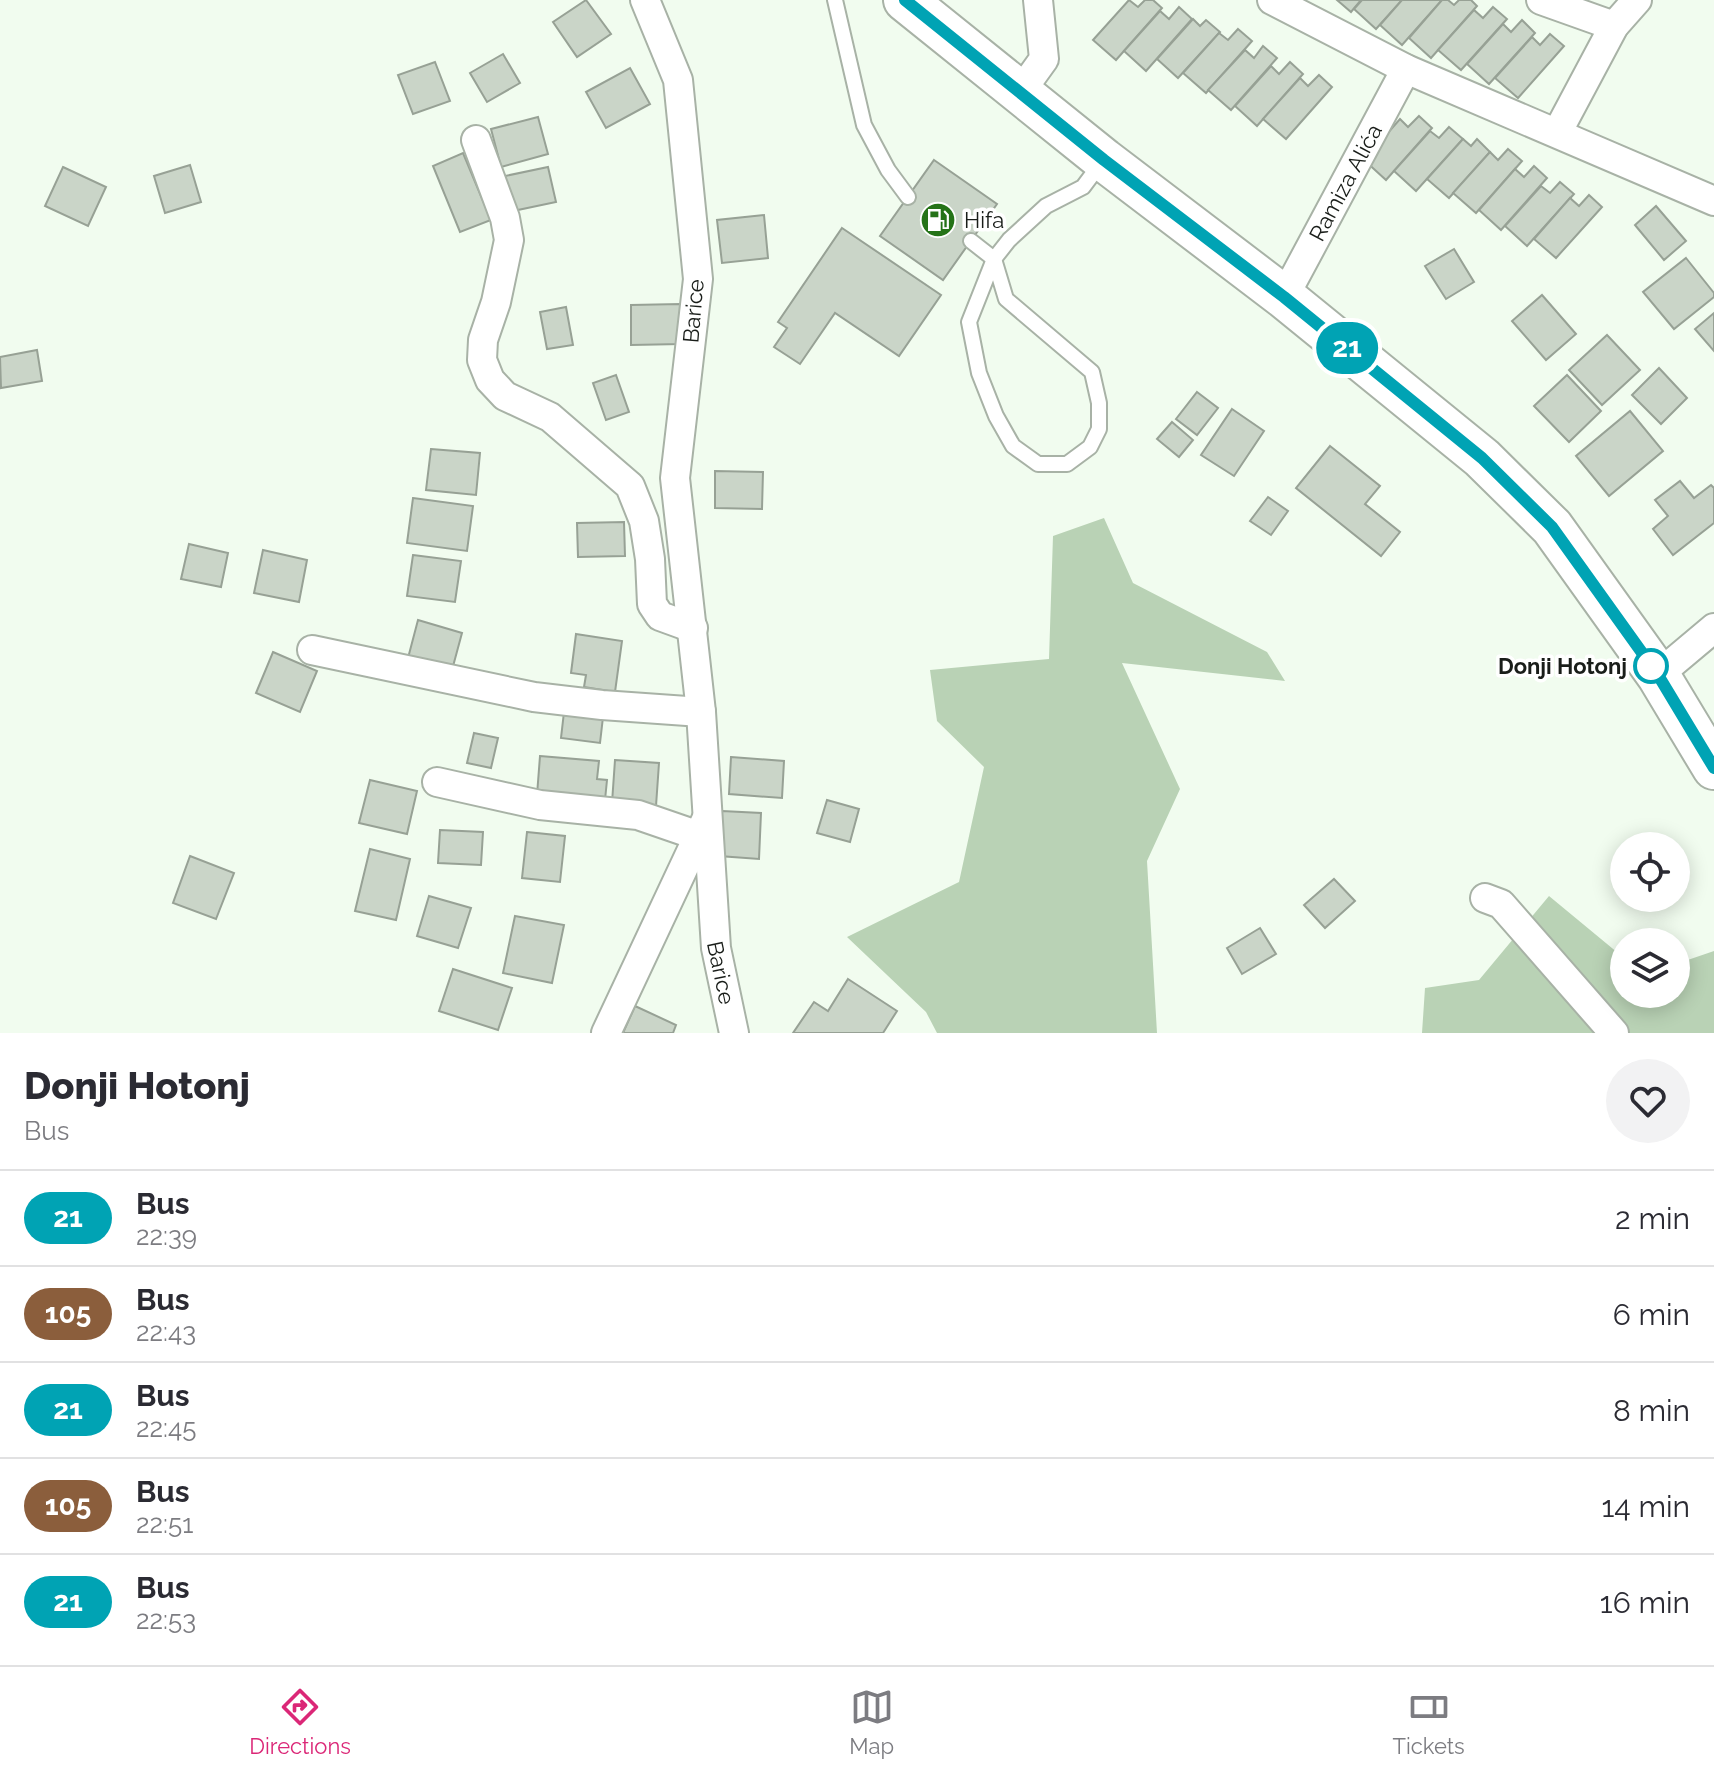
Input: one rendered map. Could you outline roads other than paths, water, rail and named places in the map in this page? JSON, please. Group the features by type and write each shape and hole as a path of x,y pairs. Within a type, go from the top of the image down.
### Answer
{"main road":[{"path":"905,0 1104,160 1284,297 1482,458 1552,527 1658,675 1714,768"}],"street":[{"name":"Barice","path":"645,0 678,80 698,279 675,478 701,712 703,826 716,948 734,1033"},
{"path":"1021,91 1044,59 1038,0"},
{"path":"1272,0 1406,69 1714,201"},
{"path":"1541,0 1614,26"},
{"path":"1557,133 1614,26 1637,0"},
{"name":"Ramiza Alića","path":"1284,297 1406,69"},
{"path":"476,140 505,218 509,240 496,302 483,340 482,360 490,380 505,396 550,417 630,486 644,521 652,604 660,616 693,628"},
{"path":"1658,675 1714,628"},
{"path":"312,650 534,697 701,712"},
{"path":"437,782 540,805 638,815 703,826"},
{"name":"Barice","path":"606,1033 703,826"},
{"path":"1485,898 1501,904 1614,1033"}],"lane":[{"path":"835,0 864,125 888,170 908,197"},
{"path":"971,241 994,259 1006,299 1092,372 1099,403 1099,429 1090,447 1067,464 1038,464 1013,446 996,416 979,373 969,322 994,259 1009,240 1046,206 1083,187 1104,160"}],"place":[{"name":"Hifa","path":"938,220"},
{"name":"Donji Hotonj","path":"1651,666"}]}
